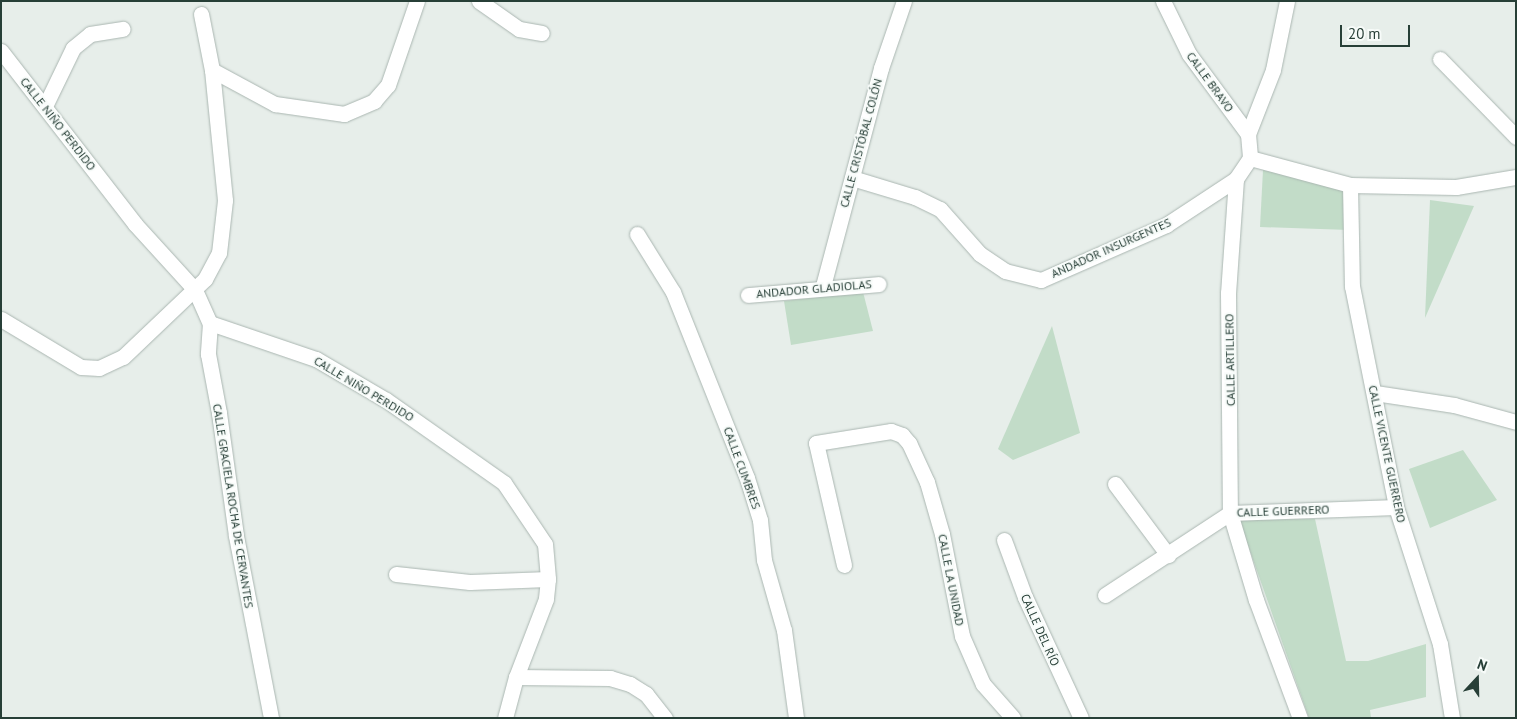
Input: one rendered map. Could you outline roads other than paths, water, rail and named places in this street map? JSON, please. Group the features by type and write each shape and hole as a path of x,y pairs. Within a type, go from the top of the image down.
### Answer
{"street":[{"path":"212,70 275,104 344,114 374,101 388,85 417,1"},
{"path":"479,1 519,29 542,33"},
{"name":"CALLE CRISTÓBAL COLÓN","path":"822,286 881,68 904,1"},
{"name":"CALLE BRAVO","path":"1162,1 1189,54 1248,134"},
{"path":"1236,178 1250,158 1248,134 1273,70 1288,1"},
{"path":"1,319 81,367 99,368 123,358 206,279 219,253 225,200 212,70 201,14"},
{"path":"45,106 73,48 90,34 123,29"},
{"name":"CALLE NIÑO PERDIDO","path":"1,51 135,224 195,290 210,323 316,359 386,400 504,483 544,544 548,579 546,599 516,677 505,718"},
{"path":"1440,59 1516,136"},
{"path":"1250,158 1350,185 1456,187 1516,178"},
{"name":"ANDADOR INSURGENTES","path":"852,178 915,197 940,209 980,254 1005,271 1041,280 1166,225 1236,178"},
{"name":"CALLE ARTILLERO","path":"1236,178 1228,293 1230,513 1256,600 1300,718"},
{"name":"CALLE VICENTE GUERRERO","path":"1350,185 1352,286 1375,393 1396,507 1440,644 1452,718"},
{"name":"CALLE CUMBRES","path":"637,234 673,292 748,478 760,520 764,560 784,630 796,718"},
{"name":"ANDADOR GLADIOLAS","path":"748,295 822,286 879,284"},
{"name":"CALLE GRACIELA ROCHA DE CERVANTES","path":"210,323 208,354 219,413 236,536 271,718"},
{"path":"1375,393 1454,405 1516,422"},
{"name":"CALLE LA UNIDAD","path":"844,565 816,443 891,431 902,435 909,443 927,482 942,534 962,636 983,684 1013,718"},
{"path":"1114,484 1168,555"},
{"name":"CALLE GUERRERO","path":"1105,596 1230,513 1396,507"},
{"name":"CALLE DEL RÍO","path":"1004,540 1025,598 1081,718"},
{"path":"396,574 470,582 548,579"},
{"path":"516,677 610,678 630,684 646,694 665,718"}]}
